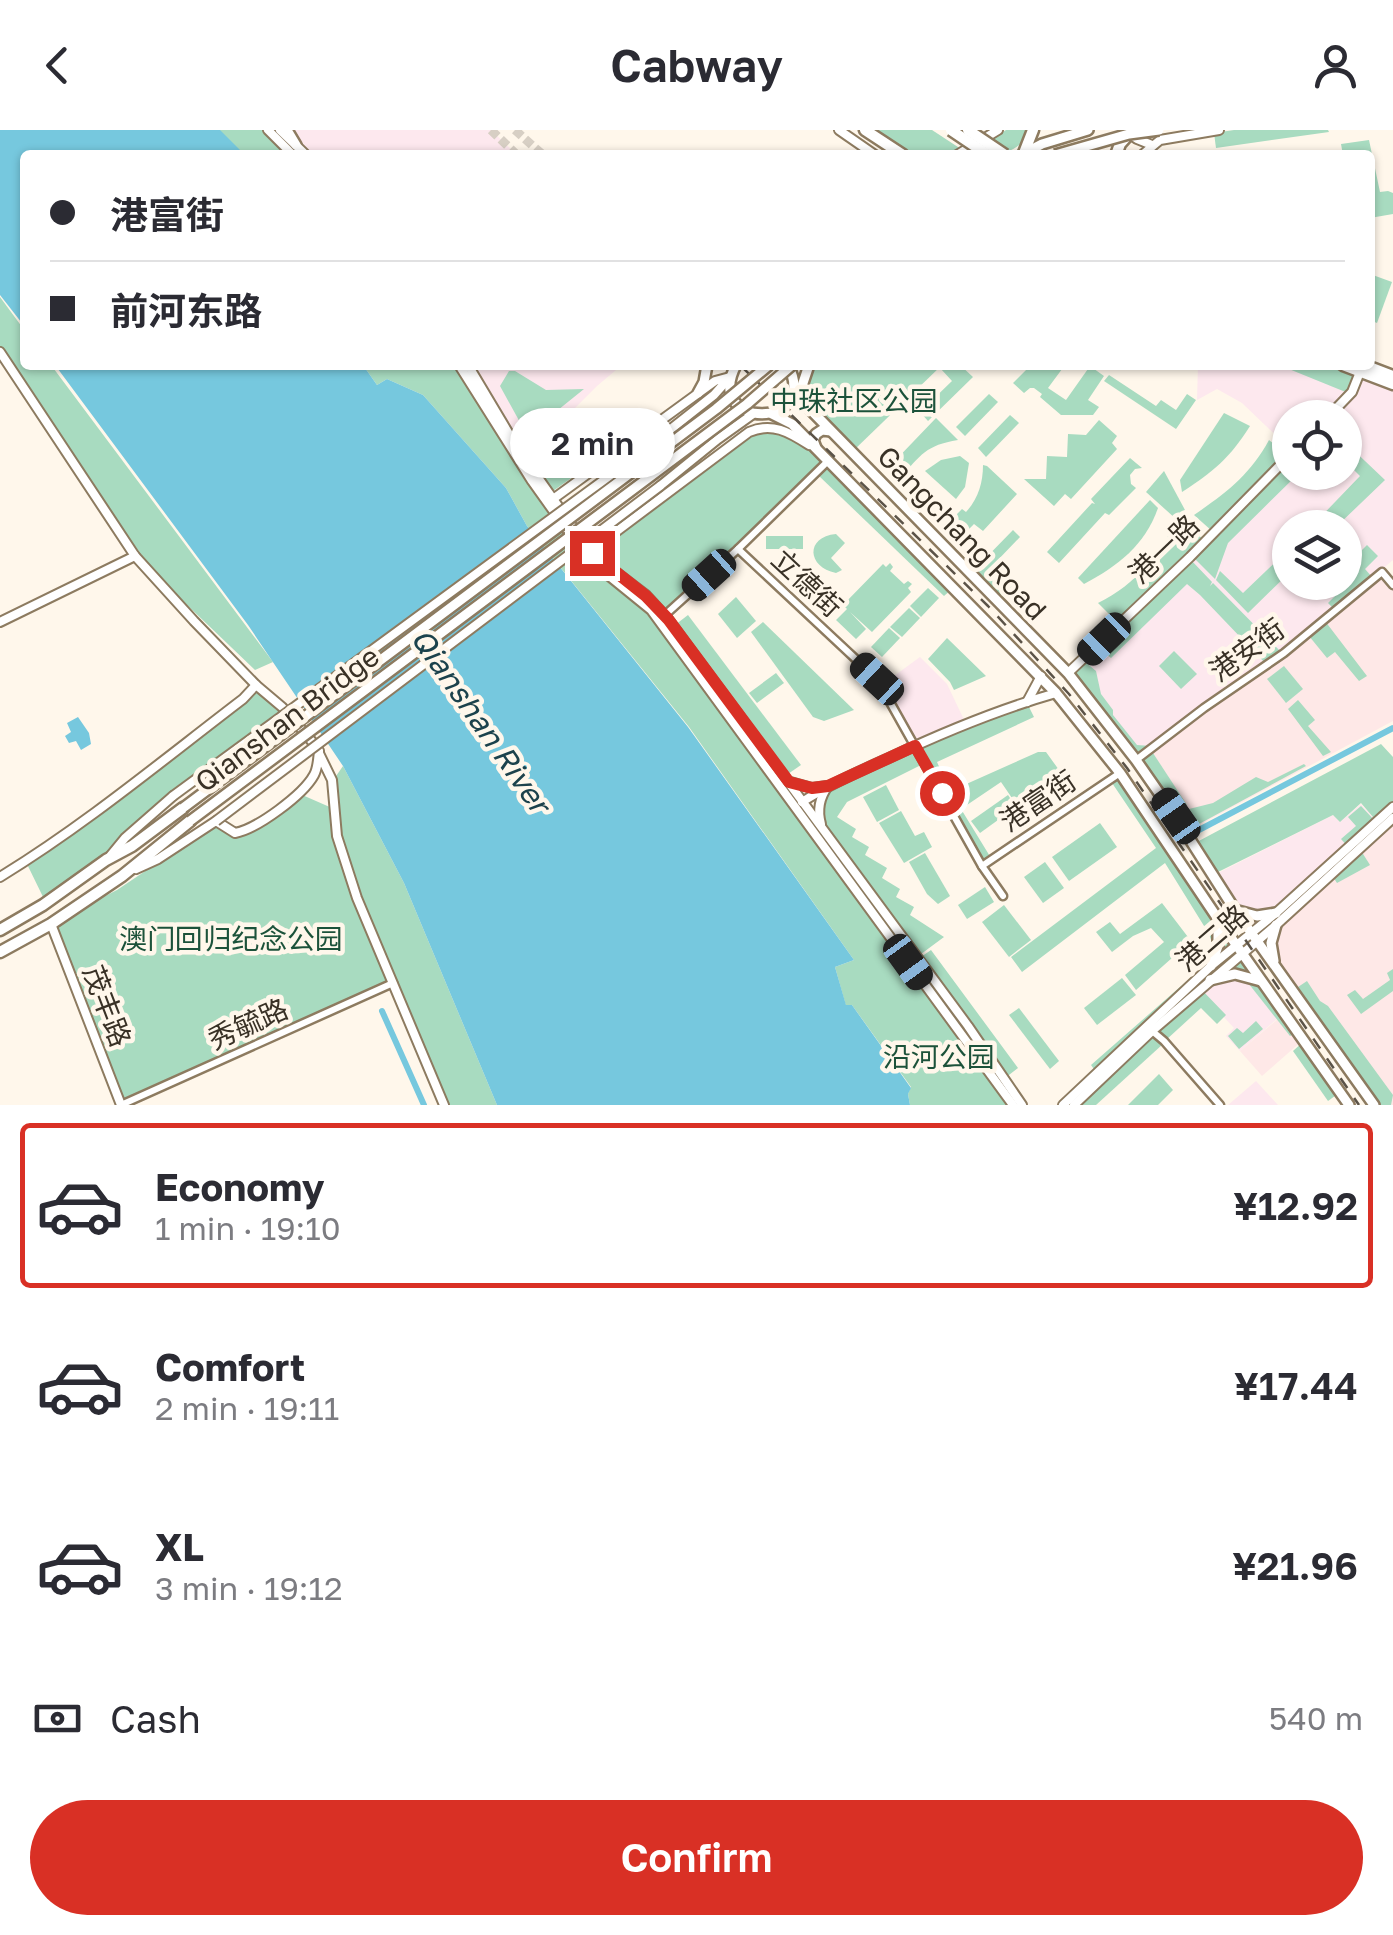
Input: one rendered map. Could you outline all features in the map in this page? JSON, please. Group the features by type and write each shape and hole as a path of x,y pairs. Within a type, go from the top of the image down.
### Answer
{"highway":[{"path":"854,130 884,150"},
{"path":"865,130 895,150"},
{"path":"951,130 981,150"},
{"path":"968,130 998,150"},
{"path":"1366,370 1393,384"},
{"path":"0,930 44,905 183,808"},
{"path":"0,952 51,924 122,876 190,820"}],"main road":[{"path":"268,130 294,150"},
{"path":"284,130 294,150"},
{"path":"840,130 868,150"},
{"path":"965,150 998,130"},
{"path":"1030,150 1088,130"},
{"path":"1071,150 1127,132 1159,130"},
{"path":"1148,150 1170,137 1219,130"},
{"path":"1127,132 1152,146"},
{"path":"1,355 135,556 256,685 282,706 319,751 332,780 337,836 357,898 444,1105"},
{"path":"462,370 589,555 651,610 1013,1105"},
{"path":"471,370 550,501"},
{"path":"698,394 706,370"},
{"path":"726,370 732,396 753,414 772,414 788,403 794,384 806,370"},
{"path":"106,860 173,796 638,455 714,395 734,370"},
{"name":"Qianshan Bridge","path":"183,808 763,370"},
{"name":"Qianshan Bridge","path":"190,820 747,404 784,370"},
{"name":"Gangchang Road","path":"791,370 806,404 1068,673 1176,816 1235,910 1374,1105"},
{"path":"806,404 802,389 809,370"},
{"path":"1344,400 1361,370"},
{"path":"550,501 715,381 730,378"},
{"path":"122,876 216,821 753,414"},
{"name":"Gangchang Road","path":"772,414 792,424 1056,693 1120,773 1348,1105"},
{"path":"589,555 749,432 774,428 816,450"},
{"path":"816,450 816,434 831,431"},
{"name":"港一路","path":"1068,673 1272,473"},
{"path":"589,555 646,596 664,616 968,1026 1022,1105"},
{"path":"0,622 135,556"},
{"path":"1027,702 1041,676"},
{"path":"0,877 123,791 256,685"},
{"path":"802,802 915,746 1056,693"},
{"path":"216,821 235,832 254,827 312,779 319,751"},
{"path":"784,778 802,787 828,786"},
{"path":"828,786 819,809 830,841"},
{"name":"港二路","path":"1063,1105 1210,980 1276,912 1393,808"},
{"name":"港二路","path":"1255,936 1276,925 1393,818"},
{"path":"1235,910 1257,916 1276,912"},
{"path":"1212,966 1218,920"},
{"name":"茂丰路","path":"51,924 121,1105"},
{"path":"1274,963 1271,942 1276,925"},
{"name":"港二路","path":"1074,1105 1212,966 1239,950"},
{"path":"1210,980 1235,974 1264,982"}],"street":[{"path":"664,616 828,462"},
{"name":"立德街","path":"738,549 877,679 915,746"},
{"name":"港安街","path":"1136,760 1284,654 1382,572 1393,584"},
{"name":"港富街","path":"915,746 1003,896"},
{"name":"港富街","path":"982,866 1120,773"},
{"name":"秀毓路","path":"121,1105 393,983"},
{"path":"1150,1028 1220,1105"}],"shaded area":[{"path":"287,130 491,130 512,150 302,150"},
{"path":"471,370 616,370 597,386 525,458"},
{"path":"1198,370 1355,370 1393,385 1393,560 1362,586 1362,510 1272,510 1272,600 1346,600 1284,653 1136,759 1069,673 1191,557 1272,487 1362,490 1362,400 1272,400 1272,432 1242,403 1217,389 1197,400"},
{"path":"1382,572 1393,585 1393,721 1188,831 1136,760 1284,654 1349,600 1362,600 1362,589"},
{"path":"920,657 947,684 966,724 915,745 886,693 890,679"},
{"path":"1361,804 1378,823 1258,932 1216,874 1333,815 1340,822"},
{"path":"1393,812 1393,1105 1375,1105 1258,933"},
{"path":"1238,950 1284,1013 1240,1051 1226,1036 1234,1028 1195,986"},
{"path":"1285,1013 1303,1040 1262,1076 1240,1051"},
{"path":"1256,1081 1278,1105 1228,1105"}],"green space":[{"path":"215,130 275,130 293,150 237,150"},
{"path":"873,130 932,130 961,149 959,150 902,150"},
{"path":"1006,130 1028,130 1022,143 1010,150 975,150"},
{"path":"1329,132 1216,148 1214,133"},
{"path":"1369,140 1371,150 1342,150 1341,144"},
{"path":"1375,168 1380,192 1393,193 1393,214 1375,217"},
{"path":"1375,276 1392,282 1375,322"},
{"path":"0,297 20,324 20,370 55,370 273,662 255,670 143,557 0,353"},
{"name":"沿河公园","path":"366,370 460,370 592,553 745,435 775,429 816,451 826,461 665,616 918,959 931,950 1018,1068 1005,1078 1021,1105 910,1105 911,1087 852,1005 846,1006 835,967 854,960 689,727 527,526 506,488 423,395 387,379 377,385"},
{"name":"中珠社区公园","path":"809,370 937,370 853,451 806,404 803,382"},
{"path":"942,370 965,370 973,377 928,421 920,412 952,381"},
{"path":"1026,370 1061,370 1048,388 1066,400 1087,370 1104,376 1088,400 1099,407 1093,415 1061,415 1034,388 1024,393 1013,383"},
{"path":"1291,370 1357,372 1348,393"},
{"path":"509,371 546,390 584,389 527,435 500,386"},
{"path":"1109,375 1156,406 1161,400 1176,410 1187,394 1196,400 1176,429 1104,381"},
{"path":"989,394 998,402 965,436 956,427"},
{"path":"1224,413 1250,426 1220,464 1182,492 1180,480"},
{"path":"1010,415 1019,423 986,457 978,448"},
{"path":"936,418 958,440 931,448 900,478 889,467"},
{"path":"1099,420 1117,436 1112,443 1117,449 1071,499 1065,494 1054,506 1024,479 1046,479 1047,456 1067,457 1068,434 1086,435"},
{"path":"1269,440 1272,469 1212,531 1194,515 1254,463"},
{"path":"552,443 580,472 553,491 533,461"},
{"path":"960,456 969,463 965,487 956,499 925,471 941,460"},
{"path":"1130,458 1142,468 1130,475 1136,488 1109,515 1105,513 1059,563 1047,552 1095,504 1091,499"},
{"path":"1362,458 1385,480 1354,510 1327,510 1347,490 1362,490"},
{"path":"828,465 952,589 944,596 818,475"},
{"path":"983,465 1017,494 983,531 974,524 964,534 951,520 974,502"},
{"path":"1164,471 1185,510 1176,519 1146,492"},
{"path":"1272,476 1272,490 1282,490 1228,543 1215,579 1193,557"},
{"path":"1150,500 1158,508 1138,544 1119,562 1084,584 1078,578"},
{"path":"1179,518 1204,540 1118,623 1098,603 1124,587 1145,567"},
{"path":"1013,530 1020,537 994,564 1015,585 1000,600 972,572"},
{"path":"836,534 845,543 831,558 842,570 836,573 819,565 814,552 819,541"},
{"path":"766,536 803,536 803,549 766,549"},
{"path":"1367,545 1378,556 1365,569 1372,577 1362,585 1362,550"},
{"path":"1190,559 1212,582 1210,586 1213,583 1282,653 1266,664 1187,584 1111,658 1098,647"},
{"path":"890,563 890,571 904,584 912,584 908,588 911,592 872,632 850,612 866,629 856,639 836,620 847,609 843,605 883,564 886,567"},
{"path":"1272,565 1272,590 1248,613 1216,580 1220,571 1243,593"},
{"path":"928,588 939,598 921,617 910,606"},
{"path":"736,597 756,621 737,638 718,614"},
{"path":"1331,600 1345,600 1334,609 1328,603"},
{"path":"909,608 920,618 902,637 890,627"},
{"path":"688,615 801,765 785,776 675,625"},
{"path":"1325,621 1367,676 1359,681 1335,652 1327,658 1309,636"},
{"path":"763,622 854,710 824,721 813,717 751,632"},
{"path":"889,628 900,638 882,657 871,647"},
{"path":"947,638 986,676 954,690 928,659"},
{"path":"1174,651 1197,674 1181,689 1159,666"},
{"path":"1084,661 1096,671 1101,694 1113,715 1137,745 1151,746 1136,758 1070,674"},
{"path":"1284,666 1303,689 1286,703 1267,679"},
{"path":"776,673 784,683 757,703 749,693"},
{"path":"257,685 284,714 173,796 65,889 45,901 26,862 206,733"},
{"path":"1298,700 1315,720 1308,726 1331,752 1323,756 1288,709"},
{"path":"1027,703 1034,717 937,762 949,789 943,791 917,746"},
{"path":"1381,744 1393,757 1393,810 1378,823 1361,803 1340,822 1333,815 1216,873 1195,843"},
{"path":"914,748 923,764 847,802 837,817 856,829 852,837 869,847 865,855 887,868 882,878 900,889 896,897 914,907 910,915 944,937 917,957 825,829 820,809 825,792"},
{"path":"1151,750 1187,805 1175,813 1137,760"},
{"path":"1038,752 1046,752 1059,770 1014,801 1001,782 961,809 991,858 982,863 944,794"},
{"path":"1304,764 1188,830 1179,818 1189,809 1213,803 1256,777 1268,782"},
{"path":"343,766 404,883 497,1105 446,1105 359,897 339,836 334,779"},
{"path":"1119,774 1238,949 1096,1072 1091,1065 1205,965 1214,949 1209,934 1165,863 1022,972 1011,957 1156,848 1110,780"},
{"path":"886,785 899,810 877,822 863,797"},
{"name":"澳门回归纪念公园","path":"300,794 332,808 336,836 391,982 122,1103 53,925 117,890 217,823 236,834"},
{"path":"1008,795 1016,807 980,833 971,821"},
{"path":"1361,806 1377,823 1349,848 1341,839 1356,826 1348,817"},
{"path":"901,811 915,836 924,832 932,847 904,863 879,823"},
{"path":"1100,823 1117,847 1069,881 1052,857"},
{"path":"1358,846 1370,865 1337,883 1329,871"},
{"path":"925,853 950,896 938,904 927,894 909,862"},
{"path":"1045,862 1064,888 1043,903 1024,877"},
{"path":"985,887 994,902 967,919 958,905"},
{"path":"1162,903 1191,941 1136,990 1125,975 1164,942 1151,928 1112,952 1096,932 1110,922 1120,934"},
{"path":"1004,905 1031,940 1009,957 982,922"},
{"path":"1240,953 1297,1032 1290,1036 1230,960"},
{"path":"1393,969 1393,991 1361,1014 1347,995 1355,990 1363,999 1390,980 1387,973"},
{"path":"1122,978 1136,995 1097,1025 1084,1008"},
{"path":"1307,981 1393,1095 1391,1105 1378,1105 1298,987"},
{"path":"1198,986 1226,1015 1217,1024 1201,1008 1166,1040 1152,1026"},
{"path":"1019,1008 1059,1061 1050,1069 1009,1015"},
{"path":"1256,1021 1263,1029 1239,1049 1228,1036 1237,1028 1243,1033"},
{"path":"1148,1029 1163,1044 1096,1105 1064,1105"},
{"path":"1303,1042 1339,1093 1328,1101 1293,1051"},
{"path":"1159,1074 1173,1090 1158,1105 1128,1105"}],"water":[{"path":"0,130 220,130 240,150 20,150 20,321 0,295"},
{"name":"Qianshan River","path":"59,370 366,370 377,385 387,379 423,395 506,488 527,526 688,727 854,960 835,967 846,1005 852,1005 911,1088 910,1105 497,1105 404,883 343,766 248,625"},
{"path":"78,717 91,744 81,750 76,741 69,743 65,736 71,732 67,723"}],"waterway":[{"path":"1197,831 1393,728"},
{"path":"382,1011 424,1105"}],"tunnel":[{"path":"491,130 512,150"},
{"path":"515,130 537,150"}],"railway":[{"path":"745,370 988,606 1069,694 1127,768 1359,1105"}],"route":[{"path":"592,553 668,619 789,782 802,787 828,786 915,746 942,793"}]}
